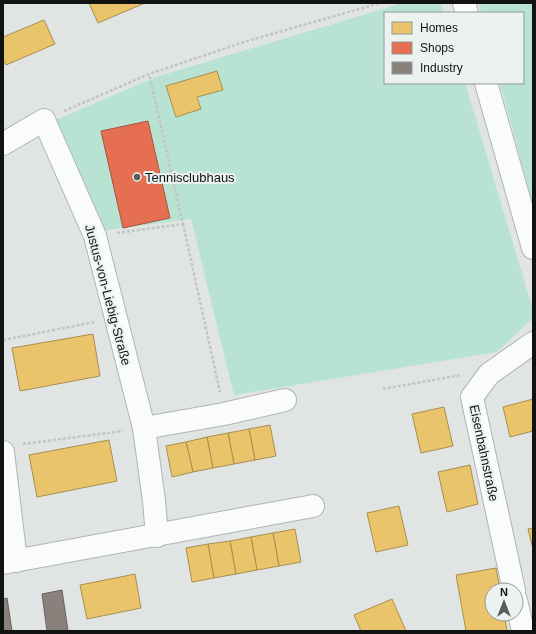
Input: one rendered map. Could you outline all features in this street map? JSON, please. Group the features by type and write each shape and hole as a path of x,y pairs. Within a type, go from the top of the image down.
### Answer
{"street":[{"path":"486,84 533,248"},
{"path":"3,144 44,120"},
{"name":"Justus-von-Liebig-Straße","path":"44,120 95,236 144,428 154,501 157,536"},
{"name":"Eisenbahnstraße","path":"512,582 472,397 489,374 533,343"},
{"path":"144,428 224,414 284,400"},
{"path":"11,449 9,562 157,536 313,506"}],"path":[{"path":"44,120 149,74 244,42 380,3"},
{"path":"149,74 224,414"},
{"path":"95,236 183,224"},
{"path":"3,340 115,318"},
{"path":"383,389 457,375 489,374"},
{"path":"11,449 144,428"}],"green space":[{"path":"403,3 441,3 444,12 384,12 384,84 465,84 533,310 533,318 497,352 234,395 191,219 100,231 51,122 156,77"},
{"path":"479,3 533,3 533,205 500,84 524,84 524,12 481,12"}],"building: Homes":[{"path":"89,3 145,3 98,23"},
{"path":"44,20 55,44 6,65 3,59 3,37"},
{"path":"217,71 223,90 197,97 201,109 176,117 166,86"},
{"path":"93,334 100,376 20,391 12,348"},
{"path":"533,399 533,431 510,437 503,407"},
{"path":"444,407 453,446 421,453 412,414"},
{"path":"270,425 276,456 255,460 249,429"},
{"path":"249,429 255,460 234,464 228,433"},
{"path":"228,433 234,464 213,468 207,437"},
{"path":"207,437 213,468 193,472 186,442"},
{"path":"109,440 117,481 37,497 29,455"},
{"path":"186,442 193,472 172,477 166,446"},
{"path":"470,465 478,504 447,512 438,472"},
{"path":"399,506 408,545 376,552 367,513"},
{"path":"533,528 533,549 528,529"},
{"path":"295,529 301,562 279,566 273,533"},
{"path":"273,533 279,566 257,570 251,537"},
{"path":"251,537 257,570 236,574 230,541"},
{"path":"230,541 236,574 214,578 208,544"},
{"path":"208,544 214,578 192,582 186,548"},
{"path":"496,568 499,582 484,582 484,622 505,622 507,631 466,631 456,575"},
{"path":"135,574 141,608 87,619 80,585"},
{"path":"392,599 406,631 361,631 354,615"}],"building: Shops":[{"path":"148,121 170,218 123,228 101,131"}],"building: Industry":[{"path":"62,590 68,631 47,631 42,594"},
{"path":"7,598 12,631 3,631 3,599"}],"place":[{"name":"Tennisclubhaus","path":"137,177"}]}
